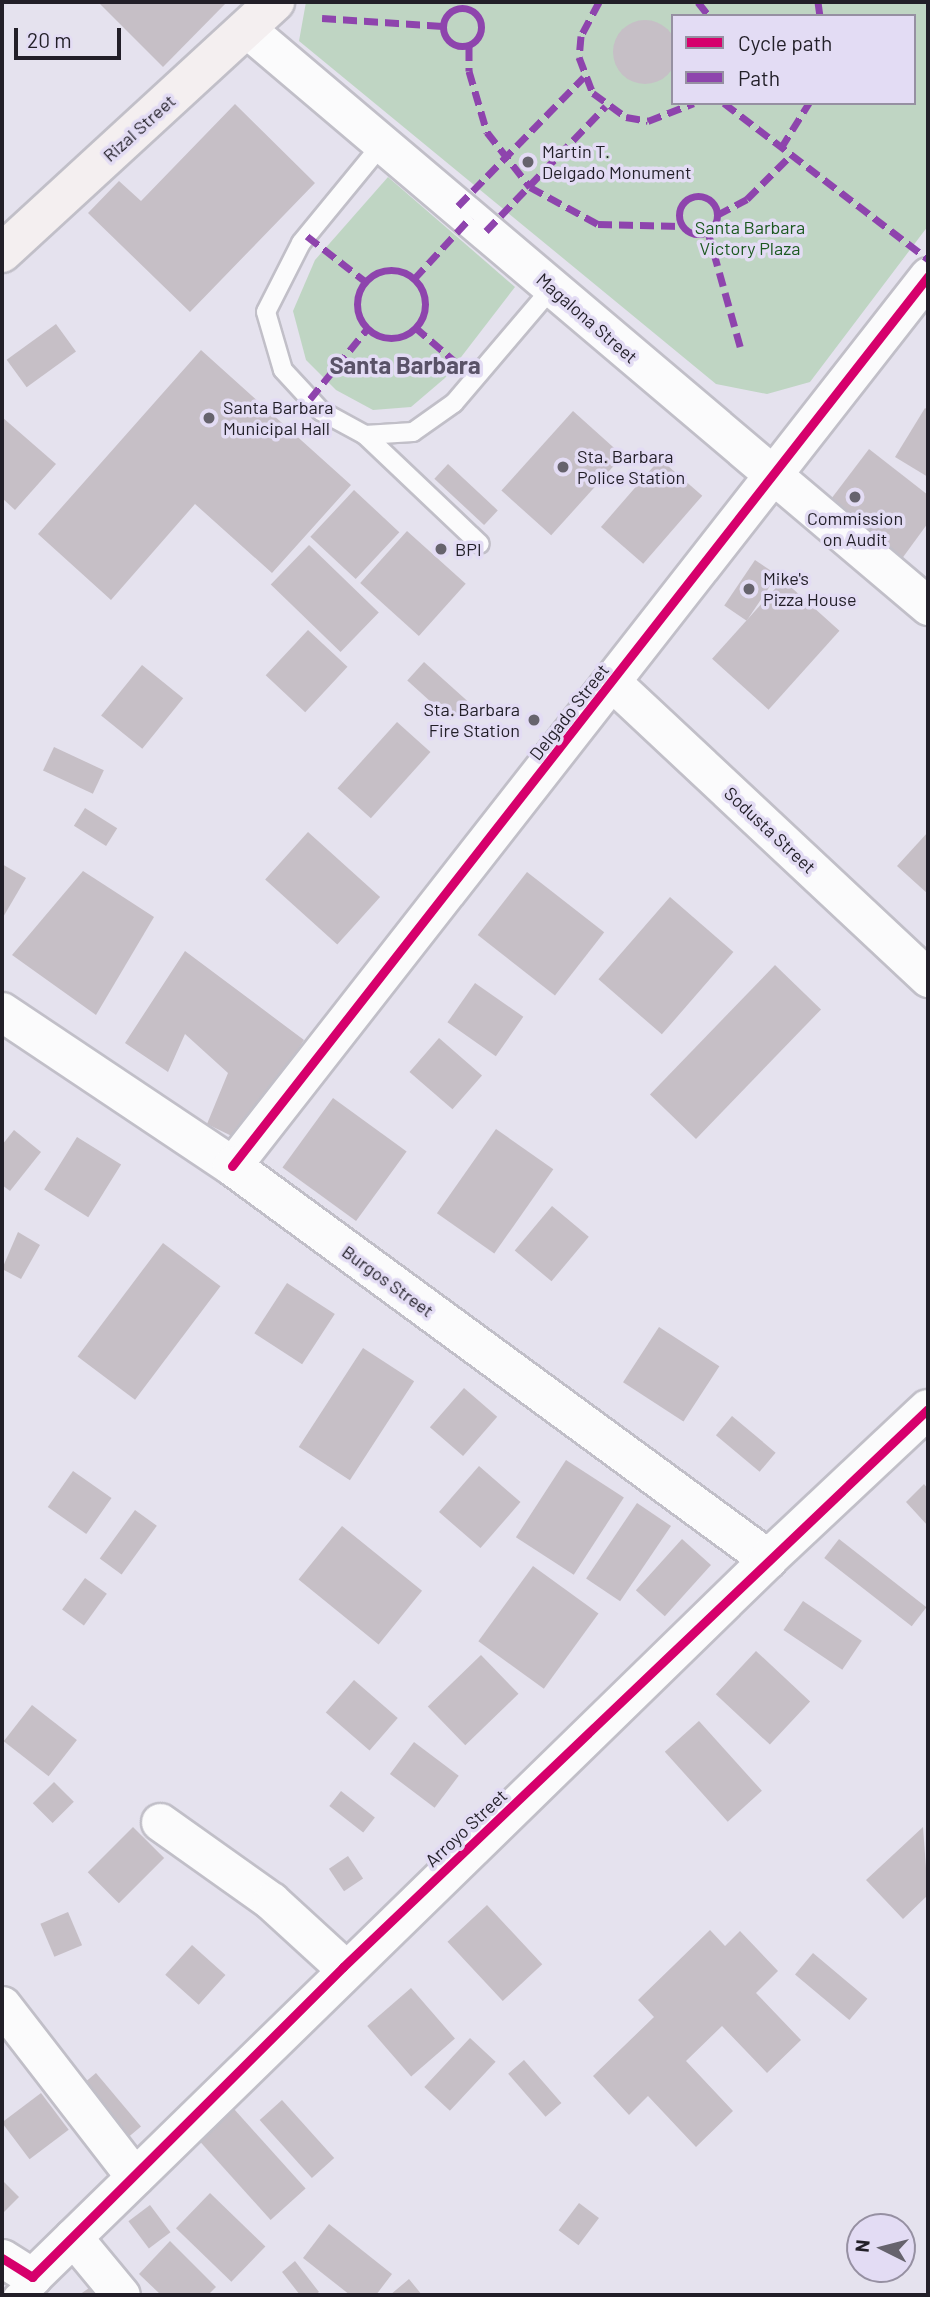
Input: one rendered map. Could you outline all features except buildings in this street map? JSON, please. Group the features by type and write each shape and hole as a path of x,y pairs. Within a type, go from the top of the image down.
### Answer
{"main road":[{"name":"Rizal Street","path":"2,253 275,2"}],"street":[{"name":"Magalona Street","path":"247,29 928,606"},
{"name":"Delgado Street","path":"232,1166 613,683 928,276"},
{"name":"Sodusta Street","path":"613,683 928,978"},
{"name":"Burgos Street","path":"2,1012 232,1166 768,1559"},
{"name":"Arroyo Street","path":"15,2277 73,2237 343,1967 928,1409"},
{"path":"160,1822 271,1901 343,1967"},
{"path":"2,2005 135,2176"},
{"path":"73,2237 121,2295"}],"lane":[{"path":"383,143 301,243 266,312 283,370 321,411 365,435 480,544"},
{"path":"365,435 413,432 454,403 552,288"}],"green space":[{"name":"Santa Barbara Victory Plaza","path":"306,2 928,2 928,226 810,382 767,394 716,384 299,41"},
{"path":"388,177 515,287 445,378 411,407 373,410 336,390 306,360 293,311 315,260"}],"marked path":[{"path":"599,2 581,36 579,57 593,93 626,117 648,121 689,105"},
{"path":"698,2 707,14"},
{"path":"818,2 820,14"},
{"path":"462,8 475,14 481,27 475,40 462,46 449,40 443,27 449,14 462,8"},
{"path":"322,18 443,26"},
{"path":"469,46 469,71 487,132 530,187 598,224 681,226"},
{"path":"458,206 584,77"},
{"path":"727,105 928,259"},
{"path":"781,148 808,105"},
{"path":"486,231 606,106"},
{"path":"717,215 747,199 791,155"},
{"path":"698,196 712,201 717,215 712,229 698,234 684,229 679,215 684,201 698,196"},
{"path":"414,279 471,217"},
{"path":"708,232 742,353"},
{"path":"307,236 366,282"},
{"path":"391,270 404,273 415,280 422,291 425,304 422,317 415,328 404,335 391,338 378,335 367,328 360,317 357,304 360,291 367,280 378,273 391,270"},
{"path":"415,327 457,363"},
{"path":"310,399 368,328"}],"cycle path":[{"path":"232,1166 928,276"},
{"path":"2,2258 32,2277 343,1967 928,1409"}],"place":[{"name":"Martin T. Delgado Monument","path":"528,162"},
{"name":"Santa Barbara Municipal Hall","path":"209,418"},
{"name":"Sta. Barbara Police Station","path":"563,467"},
{"name":"Commission on Audit","path":"855,497"},
{"name":"BPI","path":"441,549"},
{"name":"Mike's Pizza House","path":"749,589"},
{"name":"Sta. Barbara Fire Station","path":"534,720"}],"district":[{"name":"Santa Barbara","path":"405,365"}]}
